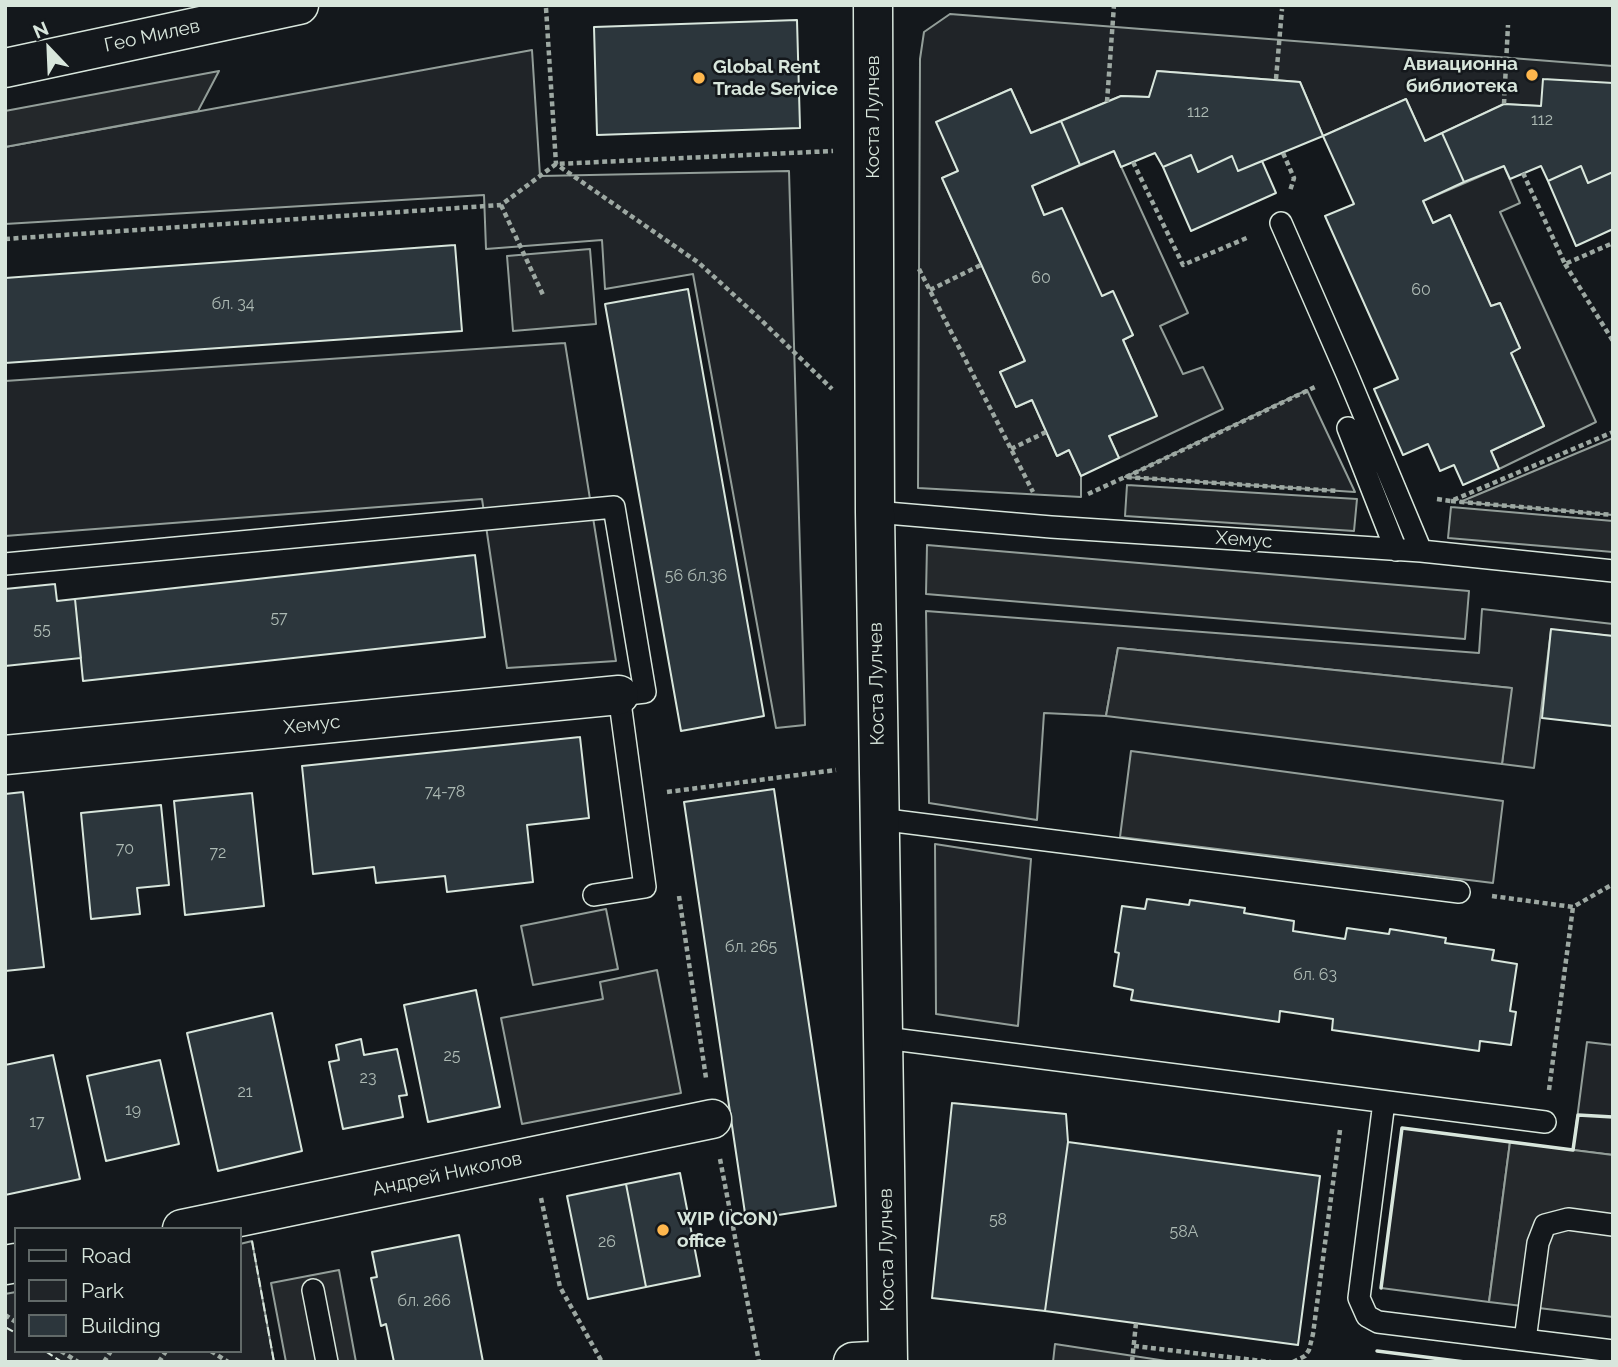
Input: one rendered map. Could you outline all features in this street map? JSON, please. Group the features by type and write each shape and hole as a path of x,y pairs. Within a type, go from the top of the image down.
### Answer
{"street":[{"name":"Гео Милев","path":"5,68 299,5"},
{"name":"Коста Лулчев","path":"873,5 875,512 885,1038 876,1361"},
{"name":"Хемус","path":"5,755 619,695"},
{"name":"Андрей Николов","path":"192,1227 712,1119"}],"lane":[{"path":"1281,223 1420,551"},
{"path":"1348,428 1396,550"},
{"path":"5,564 614,508 645,692 619,695 645,887 594,895"},
{"name":"Хемус","path":"875,512 1051,527 1420,551 1613,570"},
{"path":"879,819 1460,892"},
{"path":"885,1038 1545,1122"},
{"path":"1384,1102 1359,1298 1367,1316 1378,1322 1613,1351"},
{"path":"1525,1340 1538,1243 1545,1225 1568,1219 1613,1225"},
{"path":"313,1290 327,1362"}],"path":[{"path":"1107,102 1114,5"},
{"path":"546,8 556,164"},
{"path":"1276,79 1282,9"},
{"path":"1504,104 1508,25"},
{"path":"5,239 501,205 556,164 836,150"},
{"path":"1283,153 1294,178"},
{"path":"1133,162 1183,265 1281,223"},
{"path":"556,164 699,263 839,395"},
{"path":"1523,173 1565,264 1613,341"},
{"path":"501,205 544,297"},
{"path":"1565,264 1613,243"},
{"path":"915,261 1051,527"},
{"path":"930,290 981,265"},
{"path":"1080,497 1307,390 1347,374"},
{"path":"1011,449 1046,432"},
{"path":"1451,501 1613,432"},
{"path":"1125,477 1374,493"},
{"path":"1397,496 1613,515"},
{"path":"663,792 843,769"},
{"path":"1460,892 1573,907 1613,884"},
{"path":"677,888 712,1119 759,1362"},
{"path":"1545,1122 1573,907"},
{"path":"1293,1362 1305,1356 1313,1334 1344,1098"},
{"path":"531,1157 560,1287 602,1362"},
{"path":"1132,1362 1136,1323"},
{"path":"1134,1346 1271,1362"},
{"path":"219,1359 228,1362"}],"green space":[{"path":"950,14 1613,66 1613,83 1541,106 1504,104 1425,141 1406,99 1323,136 1300,82 1158,71 1149,97 1121,96 1031,133 1011,89 937,122 958,171 942,178 1025,361 1000,372 1016,407 1032,400 1057,456 1069,450 1081,476 1081,497 918,488 920,59 924,32"},
{"path":"532,50 540,176 789,171 805,725 776,728 693,274 605,289 602,240 486,249 484,195 5,224 5,147"},
{"path":"1114,151 1188,313 1160,326 1183,374 1203,367 1223,409 1119,458 1109,436 1156,415 1123,340 1133,335 1044,215 1032,186"},
{"path":"1504,166 1520,203 1500,212 1596,422 1499,469 1491,451 1544,426 1511,353 1520,348 1500,303 1491,306 1450,215 1433,223 1423,201"},
{"path":"565,343 616,661 507,668 482,499 5,536 5,381"},
{"path":"1307,390 1355,492 1125,477"},
{"path":"1613,438 1613,515 1460,502"},
{"path":"1482,609 1613,624 1613,636 1551,630 1534,768 1502,764 1511,688 1118,648 1106,716 1044,713 1037,820 929,803 926,611 1479,653"},
{"path":"935,844 1031,859 1018,1026 936,1014"},
{"path":"606,909 618,969 533,985 521,926"},
{"path":"1587,1042 1613,1045 1613,1155 1573,1150"},
{"path":"1402,1128 1510,1142 1489,1302 1381,1288"},
{"path":"252,1241 274,1362 5,1362 5,1294 14,1292 14,1353 242,1353 242,1244"}],"shaded area":[{"path":"219,71 198,111 5,147 5,111"},
{"path":"590,249 596,324 513,331 507,256"},
{"path":"1127,485 1357,499 1354,531 1125,516"},
{"path":"1451,507 1613,521 1613,552 1448,538"},
{"path":"927,545 1469,591 1465,639 926,594"},
{"path":"1118,648 1512,688 1502,764 1106,716"},
{"path":"1131,751 1503,801 1493,883 1120,837"},
{"path":"657,970 681,1093 522,1124 501,1018 603,999 600,982"},
{"path":"1510,1142 1613,1155 1613,1317 1489,1302"},
{"path":"339,1270 356,1362 286,1362 271,1283"},
{"path":"1055,1344 1173,1362 1053,1362"}],"building":[{"path":"797,20 800,128 597,135 594,27"},
{"path":"1157,71 1300,82 1323,136 1238,171 1232,156 1198,172 1191,155 1163,167 1155,153 1121,167 1114,151 1080,165 1061,121 1121,96 1149,97"},
{"path":"1543,79 1613,83 1613,172 1588,183 1581,166 1548,181 1541,166 1510,179 1504,166 1464,182 1442,133 1504,104 1541,106"},
{"path":"1011,89 1031,133 1061,121 1080,165 1032,186 1044,215 1062,208 1102,296 1113,291 1133,335 1123,340 1157,416 1109,436 1119,458 1081,476 1069,450 1057,456 1032,400 1016,407 1000,372 1025,361 942,178 958,171 936,122"},
{"path":"1406,99 1425,141 1442,133 1464,182 1423,201 1433,223 1450,215 1491,306 1500,303 1520,348 1511,353 1544,426 1491,451 1499,469 1463,485 1454,465 1440,471 1428,444 1403,455 1374,389 1398,379 1325,216 1354,204 1323,136"},
{"path":"1191,155 1198,172 1232,156 1238,171 1262,161 1276,193 1191,231 1163,167"},
{"path":"1581,166 1588,183 1613,172 1613,229 1576,246 1548,181"},
{"path":"455,245 462,331 5,363 5,278"},
{"path":"688,289 764,716 681,731 605,304"},
{"path":"475,555 485,637 83,681 75,599"},
{"path":"55,584 57,601 75,599 81,658 5,666 5,589"},
{"path":"1551,629 1613,636 1612,726 1542,718"},
{"path":"580,737 589,818 527,825 533,882 447,892 445,876 376,883 374,867 313,874 302,766"},
{"path":"774,789 836,1206 746,1220 684,802"},
{"path":"23,792 44,967 5,971 5,794"},
{"path":"252,793 264,906 185,915 174,801"},
{"path":"161,805 169,885 137,888 140,914 91,919 81,813"},
{"path":"1147,899 1189,905 1190,900 1245,908 1244,913 1294,921 1293,931 1345,939 1347,928 1389,934 1390,929 1446,938 1445,943 1494,950 1492,960 1517,964 1510,1011 1516,1012 1511,1045 1480,1041 1479,1051 1332,1030 1333,1019 1280,1011 1279,1022 1131,1000 1133,990 1114,986 1119,953 1115,952 1122,906 1145,909"},
{"path":"476,990 500,1107 428,1122 404,1005"},
{"path":"272,1013 302,1151 218,1171 187,1033"},
{"path":"361,1039 364,1055 397,1049 407,1095 399,1096 403,1117 343,1129 329,1062 339,1060 336,1045"},
{"path":"53,1055 80,1179 5,1195 5,1065"},
{"path":"160,1060 179,1144 106,1161 87,1076"},
{"path":"952,1103 1066,1114 1068,1142 1045,1311 932,1298"},
{"path":"1068,1142 1320,1176 1298,1345 1045,1311"},
{"name":"WIP (ICON) office","path":"680,1173 700,1276 646,1287 626,1184"},
{"path":"626,1184 646,1287 588,1299 567,1196"},
{"path":"459,1235 483,1362 394,1362 386,1324 381,1326 371,1278 377,1277 372,1252"}],"fence":[{"path":"252,1241 274,1362"},
{"path":"5,1327 14,1332"},
{"path":"48,1353 62,1362"}],"wall":[{"path":"1381,1288 1402,1128 1573,1150 1578,1115 1613,1117"},
{"path":"1377,1351 1465,1362"}],"place":[{"name":"Авиационна библиотека","path":"1532,75"},
{"name":"Global Rent Trade Service","path":"699,78"},
{"name":"WIP (ICON) office","path":"663,1230"}]}
